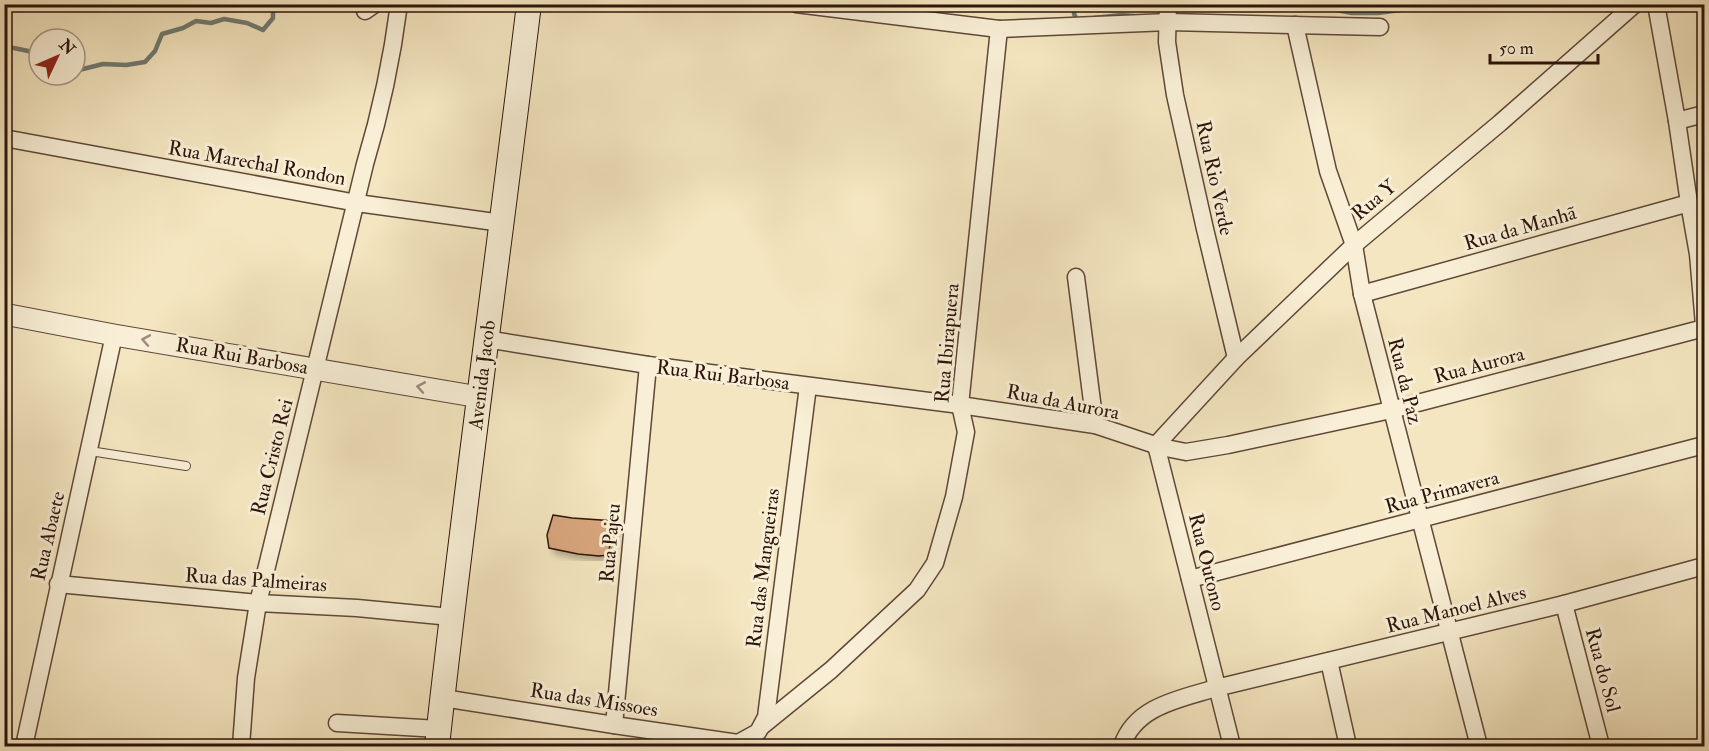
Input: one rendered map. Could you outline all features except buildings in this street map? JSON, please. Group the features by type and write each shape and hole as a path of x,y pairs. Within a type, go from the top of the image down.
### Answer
{"main road":[{"name":"Avenida Jacob","path":"438,738 451,617 529,4"}],"street":[{"name":"Rua Cristo Rei","path":"241,747 246,678 258,603 386,86 399,4"},
{"path":"796,4 999,29 1169,22 1380,27"},
{"name":"Rua Rio Verde","path":"1168,4 1167,42 1176,94 1236,358"},
{"name":"Rua Y","path":"1156,446 1236,358 1354,245 1500,123 1635,4"},
{"path":"1656,4 1689,203 1701,253 1704,326"},
{"name":"Rua da Paz","path":"1295,25 1328,171 1354,245 1362,294 1479,747"},
{"name":"Rua Ibirapuera","path":"762,726 831,670 917,590 935,563 954,497 966,432 960,405 999,29"},
{"path":"1677,121 1704,114"},
{"name":"Rua Marechal Rondon","path":"4,138 357,203 502,223"},
{"name":"Rua da Manhã","path":"1362,294 1689,203"},
{"path":"1076,278 1095,426"},
{"name":"Rua Rui Barbosa","path":"4,314 479,397"},
{"name":"Rua Aurora","path":"1156,446 1194,452 1391,410 1704,326"},
{"name":"Rua Abaete","path":"24,747 114,335"},
{"name":"Rua Rui Barbosa","path":"486,339 648,365 960,405"},
{"name":"Rua Pajeu","path":"614,725 648,365"},
{"name":"Rua das Mangueiras","path":"762,726 766,717 808,386"},
{"name":"Rua da Aurora","path":"960,405 1095,426 1156,446"},
{"name":"Rua Primavera","path":"1190,579 1704,445"},
{"name":"Rua Outono","path":"1156,446 1232,747"},
{"name":"Rua Manoel Alves","path":"1122,747 1134,723 1153,709 1173,700 1564,604 1704,566"},
{"name":"Rua das Palmeiras","path":"58,584 258,603 357,608 451,617"},
{"name":"Rua do Sol","path":"1564,604 1601,747"},
{"path":"1329,661 1348,747"},
{"name":"Rua das Missoes","path":"442,698 738,743 758,732 762,726"},
{"path":"337,723 438,738"}],"lane":[{"path":"90,451 186,466"}],"waterway":[{"path":"87,68 103,64 126,65 145,62 155,51 162,34 183,28 196,21 211,23 224,19 247,23 263,30 273,18 273,4"},
{"path":"1077,4 1074,14 1078,21"},
{"path":"1171,10 1181,4"},
{"path":"1255,4 1290,8 1321,7 1352,13 1378,13 1444,4"},
{"path":"1094,18 1134,16"},
{"path":"4,46 27,51"}]}
